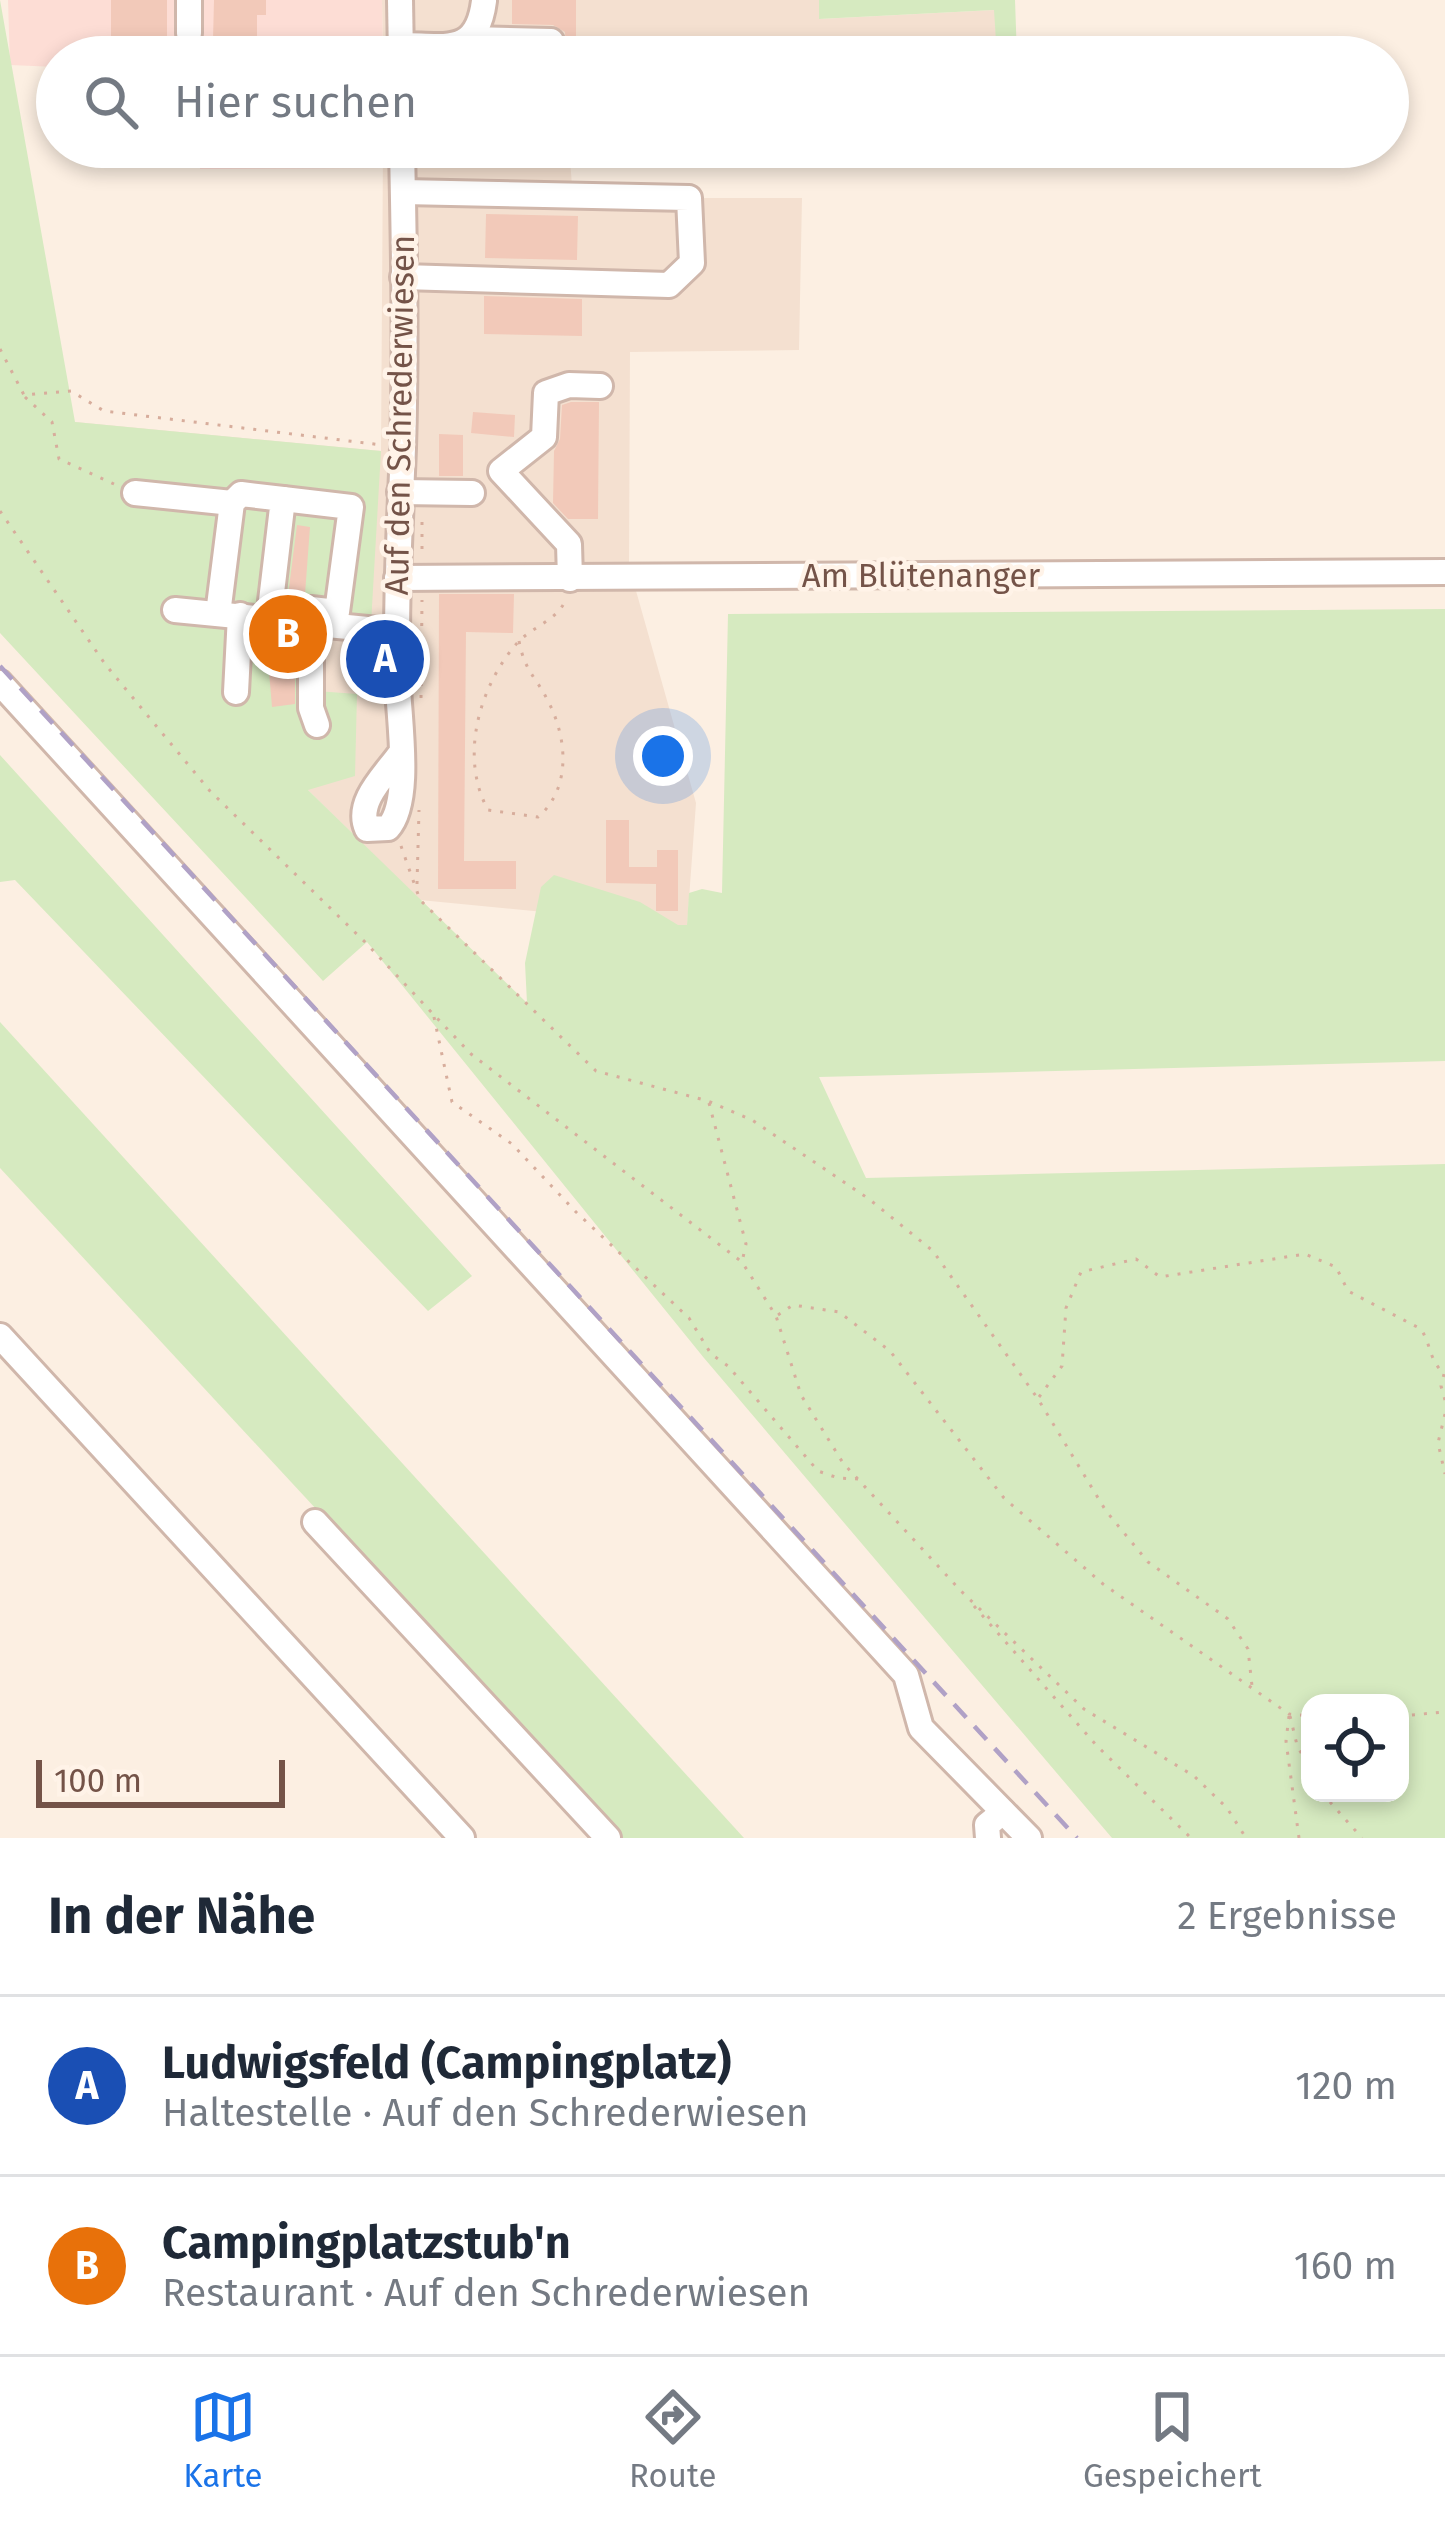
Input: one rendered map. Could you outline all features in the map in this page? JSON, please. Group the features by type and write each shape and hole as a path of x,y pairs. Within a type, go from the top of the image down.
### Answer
{"street":[{"path":"189,0 189,33"},
{"path":"400,0 400,36"},
{"path":"473,36 481,24 484,2"},
{"name":"Auf den Schrederwiesen","path":"395,820 402,796 398,578 402,168"},
{"path":"403,192 688,198 692,263 669,285 403,278"},
{"path":"571,579 569,544 501,471 544,436 546,393 569,385 600,386"},
{"path":"400,492 472,493"},
{"path":"135,493 232,503"},
{"path":"236,692 230,615 232,503 241,494 351,507 338,612 308,609 311,708 317,725"},
{"path":"269,618 283,499"},
{"name":"Am Blütenanger","path":"398,578 1445,572"},
{"path":"175,610 398,632"},
{"path":"0,683 906,1675 920,1728 1029,1838"},
{"path":"0,1336 462,1838"},
{"path":"315,1522 608,1838"},
{"path":"988,1838 987,1825 1003,1812"}],"path":[{"path":"0,349 24,395 52,422 59,459 135,493"},
{"path":"24,395 71,391 104,411 403,448"},
{"path":"0,512 105,664 210,791 365,942 471,1054 742,1262 776,1316 801,1395 843,1463 1096,1746 1191,1838"},
{"path":"519,640 524,667 548,701 559,730 564,767 557,802 538,817 488,809 476,787 475,740 486,688 519,640 563,608 571,579"},
{"path":"395,820 406,868 420,900 596,1071 708,1101 752,1120 837,1176 933,1251 1038,1399 1106,1511 1148,1562 1228,1619 1248,1649 1252,1686"},
{"path":"434,1016 452,1102 512,1144 689,1318 711,1354 728,1366 818,1471 858,1480"},
{"path":"708,1101 746,1244 742,1262"},
{"path":"1038,1399 1062,1366 1066,1308 1081,1271 1136,1259 1160,1277 1305,1254 1336,1267 1348,1291 1421,1329 1429,1356 1444,1375 1445,1400"},
{"path":"776,1316 793,1305 839,1312 890,1351 1004,1498 1103,1584 1289,1714 1301,1715"},
{"path":"1445,1414 1438,1443 1445,1474"},
{"path":"961,1591 1084,1709 1194,1776 1227,1808 1246,1838"},
{"path":"1409,1715 1445,1712"},
{"path":"1289,1714 1301,1753"},
{"path":"1289,1714 1286,1741 1299,1838"},
{"path":"1330,1802 1361,1838"}],"shaded area":[{"path":"8,0 382,0 383,36 36,36 36,66 10,65"},
{"path":"382,0 819,0 820,19 995,10 996,36 383,36"},
{"path":"200,168 383,168 200,169"},
{"path":"383,168 571,168 573,198 802,198 799,350 630,352 629,566 696,803 687,926 420,900 256,739 75,422 381,451"}],"green space":[{"path":"0,0 75,422 381,451 371,624 318,617 316,691 357,694 355,776 308,790 527,1003 525,963 541,887 554,875 640,902 678,925 687,925 689,893 702,889 722,893 728,614 1445,609 1445,1061 819,1077 866,1178 1445,1164 1445,1838 1112,1838 704,1358 367,942 323,981 0,633"},
{"path":"819,0 1015,0 1016,36 996,36 994,10 819,19"},
{"path":"0,755 472,1276 428,1311 15,880 0,882"},
{"path":"0,1022 744,1838 621,1838 0,1168"}],"building":[{"path":"111,0 167,0 167,36 111,36"},
{"path":"214,0 266,0 266,15 257,15 257,36 213,36"},
{"path":"512,0 576,0 576,36 565,36 553,25 512,24"},
{"path":"486,214 578,216 577,260 485,258"},
{"path":"484,296 582,299 582,336 484,334"},
{"path":"599,402 598,519 568,519 553,503 554,451 560,439 562,405"},
{"path":"473,412 515,415 514,437 471,433"},
{"path":"439,434 463,435 463,476 439,476"},
{"path":"297,525 310,527 305,594 301,596 288,595"},
{"path":"439,594 514,594 513,633 466,632 464,861 516,861 516,889 438,889"},
{"path":"266,636 295,638 295,704 272,707"},
{"path":"606,820 629,820 629,867 657,867 657,850 678,850 678,911 656,911 656,884 606,883"}],"railway":[{"path":"0,666 1077,1838"}],"place":[{"name":"Campingplatzstub'n","path":"288,634"},
{"name":"Ludwigsfeld (Campingplatz)","path":"385,659"}]}
